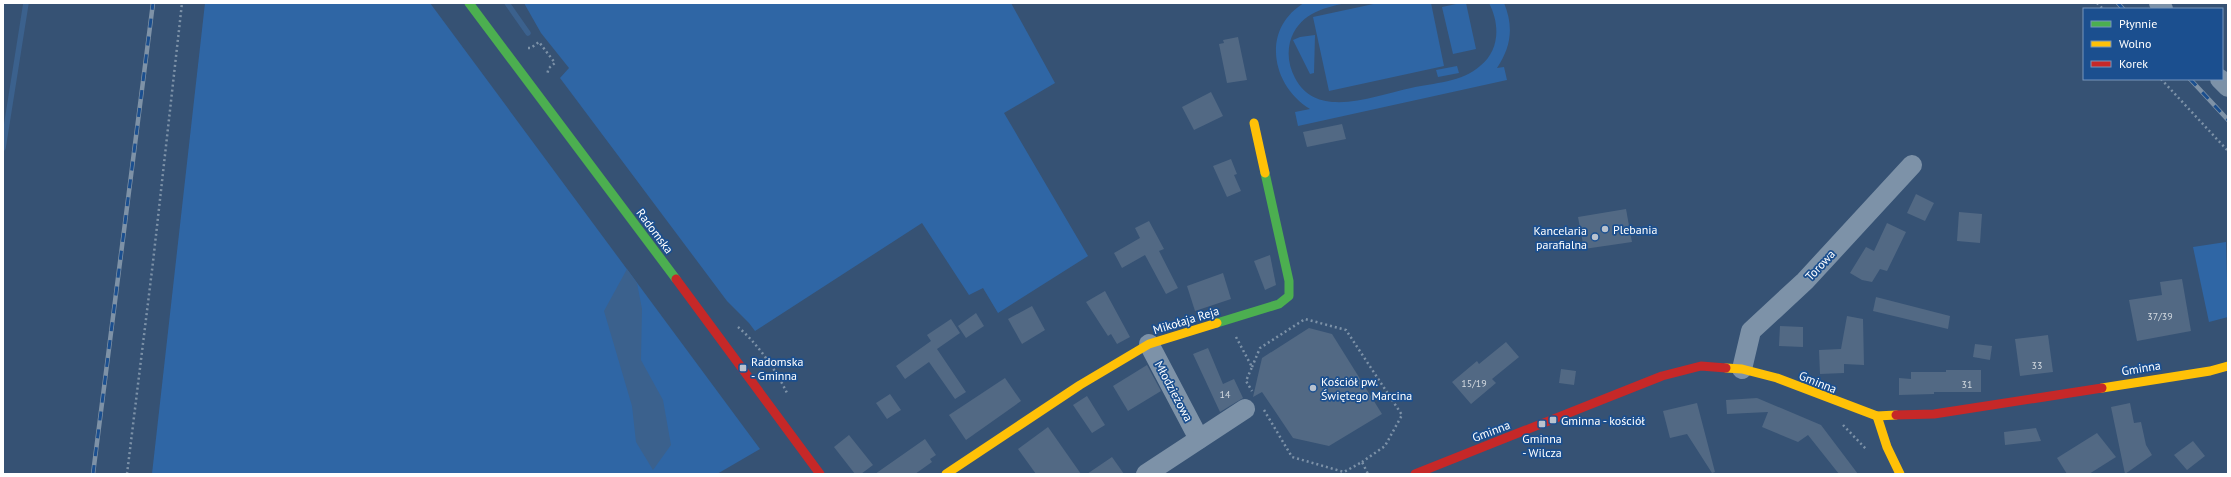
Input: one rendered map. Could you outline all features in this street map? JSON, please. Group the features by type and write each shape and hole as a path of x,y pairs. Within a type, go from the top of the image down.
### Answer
{"street":[{"name":"Radomska","path":"469,3 743,368 820,474"},
{"name":"Mikołaja Reja","path":"946,474 1080,385 1149,344 1280,304 1289,296 1289,281 1254,123"},
{"name":"Torowa","path":"1742,369 1752,331 1805,281 1912,165"},
{"name":"Młodzieżowa","path":"1149,344 1199,439"},
{"name":"Gminna","path":"1415,474 1662,376 1701,366 1742,369 1777,378 1877,416 1934,414 2210,371 2228,366"},
{"path":"1146,474 1253,403"},
{"path":"1877,416 1886,447 1900,474"}],"path":[{"path":"127,474 182,3"},
{"path":"2162,80 2228,151"},
{"path":"1305,319 1346,330 1402,415 1385,446 1344,472 1292,457 1253,403 1246,381 1260,348 1305,319"},
{"path":"1241,345 1252,367"},
{"path":"1837,421 1869,452"},
{"path":"1362,462 1368,474"}],"shaded area":[{"path":"205,3 430,3 760,449 717,474 152,474"},
{"path":"524,3 1011,3 1055,83 1004,113 1088,256 998,313 983,288 969,295 922,223 755,331 727,301 560,78 569,68 541,33"},
{"path":"1304,3 1346,3 1328,7 1312,14 1299,25 1290,42 1289,56 1293,74 1305,91 1317,99 1332,102 1348,102 1365,99 1456,79 1473,71 1487,60 1495,45 1495,19 1489,3 1504,3 1509,20 1510,37 1508,45 1497,68 1504,67 1507,80 1298,126 1295,112 1310,109 1297,99 1287,86 1280,72 1276,57 1277,42 1281,27 1290,14"},
{"path":"1378,3 1431,3 1444,66 1329,91 1313,17"},
{"path":"1466,3 1476,49 1453,54 1442,7"},
{"path":"1315,35 1314,73 1310,74 1293,40 1300,37"},
{"path":"1457,66 1459,73 1438,77 1436,70"},
{"path":"2226,242 2228,317 2209,322 2193,247"},
{"path":"627,269 637,283 642,309 641,360 663,400 671,445 653,470 636,442 632,406 604,311"}],"building":[{"path":"1238,37 1247,80 1227,83 1219,44 1224,43 1223,40"},
{"path":"1211,92 1223,116 1194,130 1182,107"},
{"path":"1342,124 1346,139 1307,147 1303,132"},
{"path":"1231,159 1237,174 1234,175 1241,191 1227,197 1213,166"},
{"path":"1916,194 1934,203 1925,221 1907,213"},
{"name":"Plebania","path":"1626,209 1632,242 1584,249 1578,217"},
{"path":"1959,212 1982,214 1980,243 1957,241"},
{"path":"1149,221 1164,249 1159,251 1178,288 1166,294 1145,255 1122,268 1114,253 1140,238 1135,228"},
{"path":"1887,223 1906,232 1887,271 1880,269 1872,282 1862,280 1850,273 1866,247 1874,251"},
{"path":"1270,255 1276,285 1265,290 1254,261"},
{"path":"1223,273 1231,299 1195,311 1187,286"},
{"path":"2182,279 2191,331 2137,341 2129,300 2162,295 2160,282"},
{"path":"1105,291 1130,337 1117,344 1111,334 1108,336 1086,302"},
{"path":"1876,297 1950,316 1948,329 1873,311"},
{"path":"1032,306 1045,330 1022,344 1008,319"},
{"path":"976,313 984,326 966,338 958,326"},
{"path":"1847,316 1863,319 1864,365 1844,364 1844,373 1820,374 1819,350 1841,349"},
{"path":"951,319 960,333 937,349 966,392 955,399 929,362 905,379 896,366 931,341 927,335"},
{"path":"1780,326 1803,327 1803,347 1779,346"},
{"name":"Kościół pw. Świętego Marcina","path":"1309,328 1332,334 1382,414 1329,446 1293,438 1262,392 1253,397 1262,358"},
{"path":"2048,335 2053,372 2020,376 2015,339"},
{"path":"1506,342 1519,357 1492,379 1496,383 1471,404 1452,382 1477,361 1479,364"},
{"path":"1975,344 1992,346 1990,360 1973,357"},
{"path":"1208,348 1223,384 1234,379 1243,398 1220,412 1193,354"},
{"path":"1147,365 1161,391 1128,411 1113,386"},
{"path":"1561,369 1576,371 1574,385 1559,383"},
{"path":"1946,370 1981,370 1981,392 1934,392 1934,394 1899,395 1899,378 1911,379 1911,372 1946,372"},
{"path":"1005,378 1021,401 966,440 949,415"},
{"path":"890,394 901,410 887,419 876,403"},
{"path":"1087,396 1105,425 1092,433 1073,405"},
{"path":"1757,398 1821,425 1858,474 1839,474 1808,435 1798,442 1762,427 1768,412 1727,414 1726,400"},
{"path":"1697,403 1715,472 1712,473 1687,434 1670,438 1663,411"},
{"path":"2130,403 2134,423 2141,422 2146,445 2152,455 2125,474 2111,407"},
{"path":"1048,427 1081,474 1036,474 1018,449"},
{"path":"2036,428 2041,441 2005,445 2004,432"},
{"path":"2097,433 2116,457 2089,474 2067,474 2057,458"},
{"path":"849,435 873,465 861,474 855,474 834,447"},
{"path":"925,439 936,455 930,459 932,462 915,474 875,474"},
{"path":"2193,441 2205,456 2187,470 2174,455"},
{"path":"1112,457 1124,474 1087,474"}],"waterway":[{"path":"3,148 26,3"},
{"path":"507,3 528,33"}],"railway":[{"path":"93,474 153,3"},
{"path":"2118,3 2122,8"},
{"path":"2191,80 2228,120"}],"traffic: fast":[{"path":"469,3 676,279"},
{"path":"1217,323 1279,304 1289,296 1289,281 1265,173"}],"traffic: slow":[{"path":"1254,123 1265,173"},
{"path":"946,474 1080,385 1149,344 1217,323"},
{"path":"2102,388 2210,371 2228,366"},
{"path":"1726,368 1742,369 1777,378 1877,416 1896,415"},
{"path":"1877,416 1887,447 1900,474"}],"traffic: jam":[{"path":"676,279 820,474"},
{"path":"1415,474 1662,376 1701,366 1726,368"},
{"path":"1896,415 1934,414 2102,388"}],"place":[{"name":"Plebania","path":"1605,229"},
{"name":"Kancelaria parafialna","path":"1595,237"},
{"name":"Radomska - Gminna","path":"743,368"},
{"name":"Kościół pw. Świętego Marcina","path":"1313,388"},
{"name":"Gminna - kościół","path":"1553,420"},
{"name":"Gminna - Wilcza","path":"1542,424"}]}
